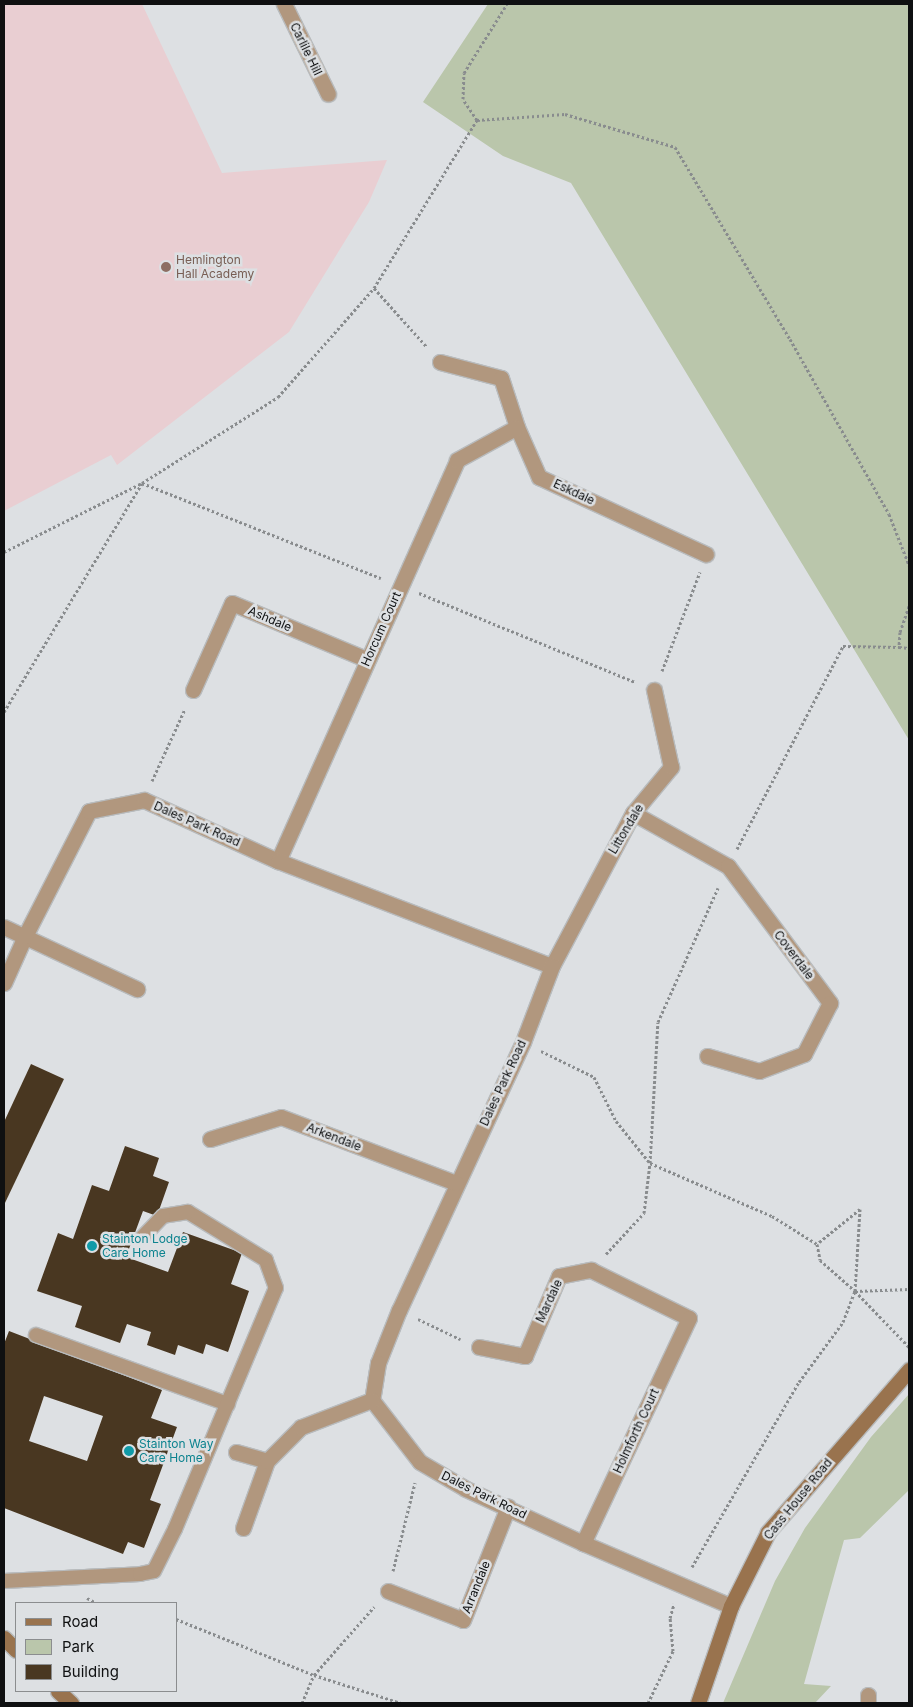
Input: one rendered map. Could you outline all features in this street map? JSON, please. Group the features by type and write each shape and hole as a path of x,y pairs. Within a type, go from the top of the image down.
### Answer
{"street":[{"name":"Carlile Hill","path":"284,4 328,94"},
{"name":"Eskdale","path":"440,362 501,378 517,427 539,477 706,554"},
{"name":"Horcum Court","path":"278,861 457,460 517,427"},
{"name":"Ashdale","path":"193,690 232,603 368,660"},
{"name":"Littondale","path":"552,966 632,814 671,767 654,690"},
{"name":"Dales Park Road","path":"25,936 89,811 144,800 278,861 552,966 523,1042 456,1183 399,1310 378,1363 372,1400 420,1462 466,1489 508,1507 583,1544 731,1606"},
{"name":"Coverdale","path":"632,814 728,866 830,1003 804,1054 759,1071 707,1056"},
{"path":"4,927 137,989"},
{"path":"4,983 25,936"},
{"name":"Arkendale","path":"210,1139 281,1117 456,1183"},
{"name":"Holmforth Court","path":"583,1544 689,1318 591,1270"},
{"name":"Mardale","path":"479,1347 525,1356 559,1276 591,1270"},
{"name":"Cass House Road","path":"698,1703 731,1606 768,1532 909,1370"},
{"path":"243,1528 267,1461 301,1426 372,1400"},
{"path":"236,1452 267,1461"},
{"name":"Arrandale","path":"388,1591 463,1620 508,1507"},
{"path":"4,1638 15,1649"},
{"path":"59,1692 71,1703"}],"lane":[{"path":"4,1581 140,1574 154,1571 175,1529 276,1288 266,1260 188,1212 163,1216 143,1237"},
{"path":"36,1335 228,1404"}],"path":[{"path":"477,120 463,99 464,73 508,4"},
{"path":"477,120 565,114 675,147 790,338 889,514 909,565"},
{"path":"4,552 142,483 278,398 374,288 477,120"},
{"path":"374,288 440,362"},
{"path":"142,483 520,633 654,690 706,554"},
{"path":"4,712 142,483"},
{"path":"899,647 900,632 909,606"},
{"path":"591,1270 644,1213 650,1163 658,1022 728,866 843,646 909,648"},
{"path":"144,800 193,690"},
{"path":"523,1042 594,1077 616,1121 650,1163 772,1216 817,1244 820,1260 855,1291 909,1347"},
{"path":"648,1703 673,1651 670,1618 681,1585 799,1382 843,1322 855,1291 860,1209 817,1244"},
{"path":"855,1291 909,1289"},
{"path":"399,1310 479,1347"},
{"path":"178,1620 314,1675 401,1703"},
{"path":"302,1703 314,1675"}],"shaded area":[{"name":"Hemlington Hall Academy","path":"4,4 142,4 222,173 387,160 369,202 289,332 117,465 111,455 4,511"}],"green space":[{"path":"488,4 909,4 909,740 571,183 503,156 423,102"},
{"path":"909,1394 909,1490 860,1538 844,1540 804,1684 831,1686 815,1703 723,1703 775,1581 805,1528 871,1437"}],"building":[{"path":"31,1064 64,1079 4,1205 4,1122"},
{"name":"Stainton Lodge Care Home","path":"125,1146 159,1158 153,1176 169,1182 157,1216 143,1211 126,1257 168,1272 183,1232 242,1253 231,1284 249,1291 228,1352 206,1344 203,1354 178,1345 175,1355 147,1345 151,1332 127,1324 120,1343 75,1327 82,1306 37,1291 58,1233 73,1239 92,1185 109,1191"},
{"name":"Stainton Way Care Home","path":"9,1331 162,1390 151,1418 177,1427 150,1500 161,1504 144,1548 128,1542 123,1554 4,1508 4,1344","holes":["44,1396 103,1416 87,1461 29,1441"]}],"place":[{"name":"Hemlington Hall Academy","path":"166,267"},
{"name":"Stainton Lodge Care Home","path":"92,1246"},
{"name":"Stainton Way Care Home","path":"129,1451"}]}
